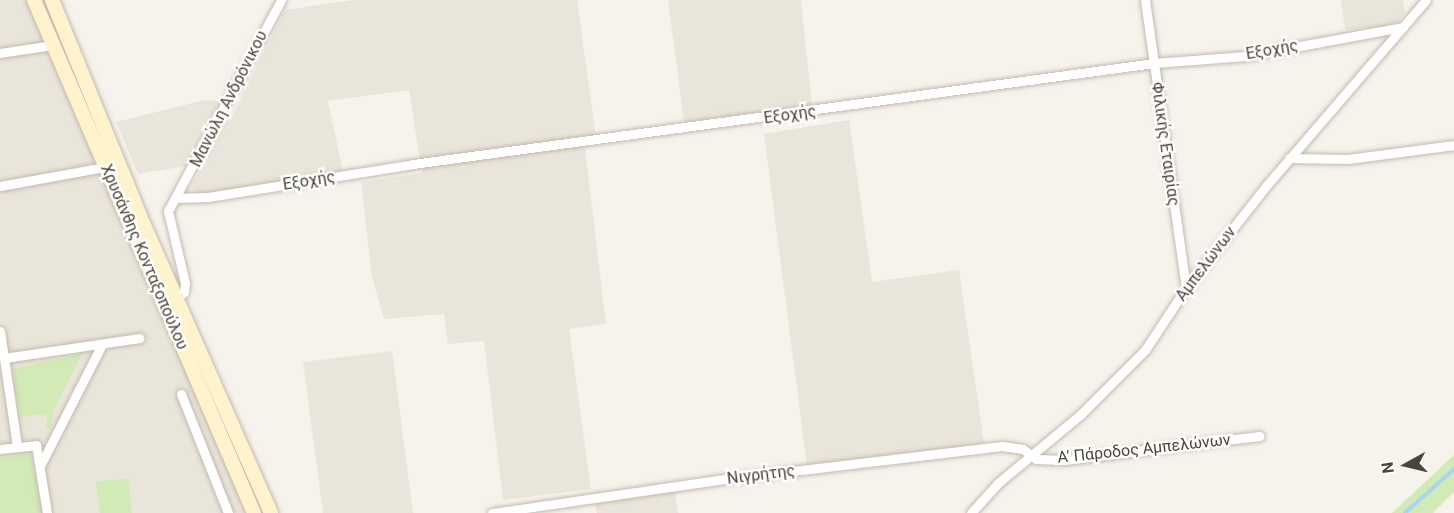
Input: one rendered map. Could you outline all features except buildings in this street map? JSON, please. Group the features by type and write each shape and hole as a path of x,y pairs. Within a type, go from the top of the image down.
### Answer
{"main road":[{"name":"Χρυσάνθης Κονταξοπούλου","path":"34,0 254,513"},
{"name":"Χρυσάνθης Κονταξοπούλου","path":"52,0 177,298 271,513"}],"street":[{"name":"Μανώλη Ανδρόνικου","path":"177,298 185,290 184,273 167,216 280,0"},
{"name":"Φιλικής Εταιρίας","path":"1145,0 1186,288"},
{"name":"Αμπελώνων","path":"971,513 1029,454 1081,414 1145,350 1186,288 1289,158 1426,0"},
{"name":"Εξοχής","path":"176,198 208,197 413,164 1154,63 1246,56 1403,27"},
{"path":"0,53 53,45"},
{"path":"1289,158 1348,159 1454,146"},
{"path":"0,186 105,167"},
{"path":"0,331 17,446"},
{"path":"4,358 101,346 140,338"},
{"path":"41,464 101,346"},
{"path":"181,394 228,513"},
{"name":"Α' Πάροδος Αμπελώνων","path":"1029,454 1044,460 1064,460 1260,436"},
{"path":"0,449 36,445 41,464 47,513"},
{"name":"Νιγρήτης","path":"492,513 726,479 1002,446 1017,447 1029,454"}],"shaded area":[{"path":"0,0 30,0 248,513 0,513"},
{"path":"353,0 577,0 596,137 584,140 606,324 569,329 591,489 503,500 484,341 448,344 444,314 384,319 372,277 361,182 422,173 409,90 328,101 343,172 198,195 191,187 204,163 138,174 116,122 205,100 223,101 215,118 232,116 285,10"},
{"path":"668,0 801,0 812,106 684,122"},
{"path":"1341,0 1403,0 1405,13 1398,22 1381,27 1345,30"},
{"path":"849,120 872,282 959,270 984,443 807,466 764,134"},
{"path":"392,351 413,513 323,513 303,362"},
{"path":"675,491 678,513 597,513 595,504"}],"green space":[{"path":"82,354 53,412 51,428 46,428 47,414 20,417 13,369"},
{"path":"30,453 42,513 0,513 0,458"},
{"path":"1454,455 1454,492 1433,513 1392,513"},
{"path":"128,478 132,513 100,513 96,482"}],"waterway":[{"path":"1405,513 1454,469"}]}
